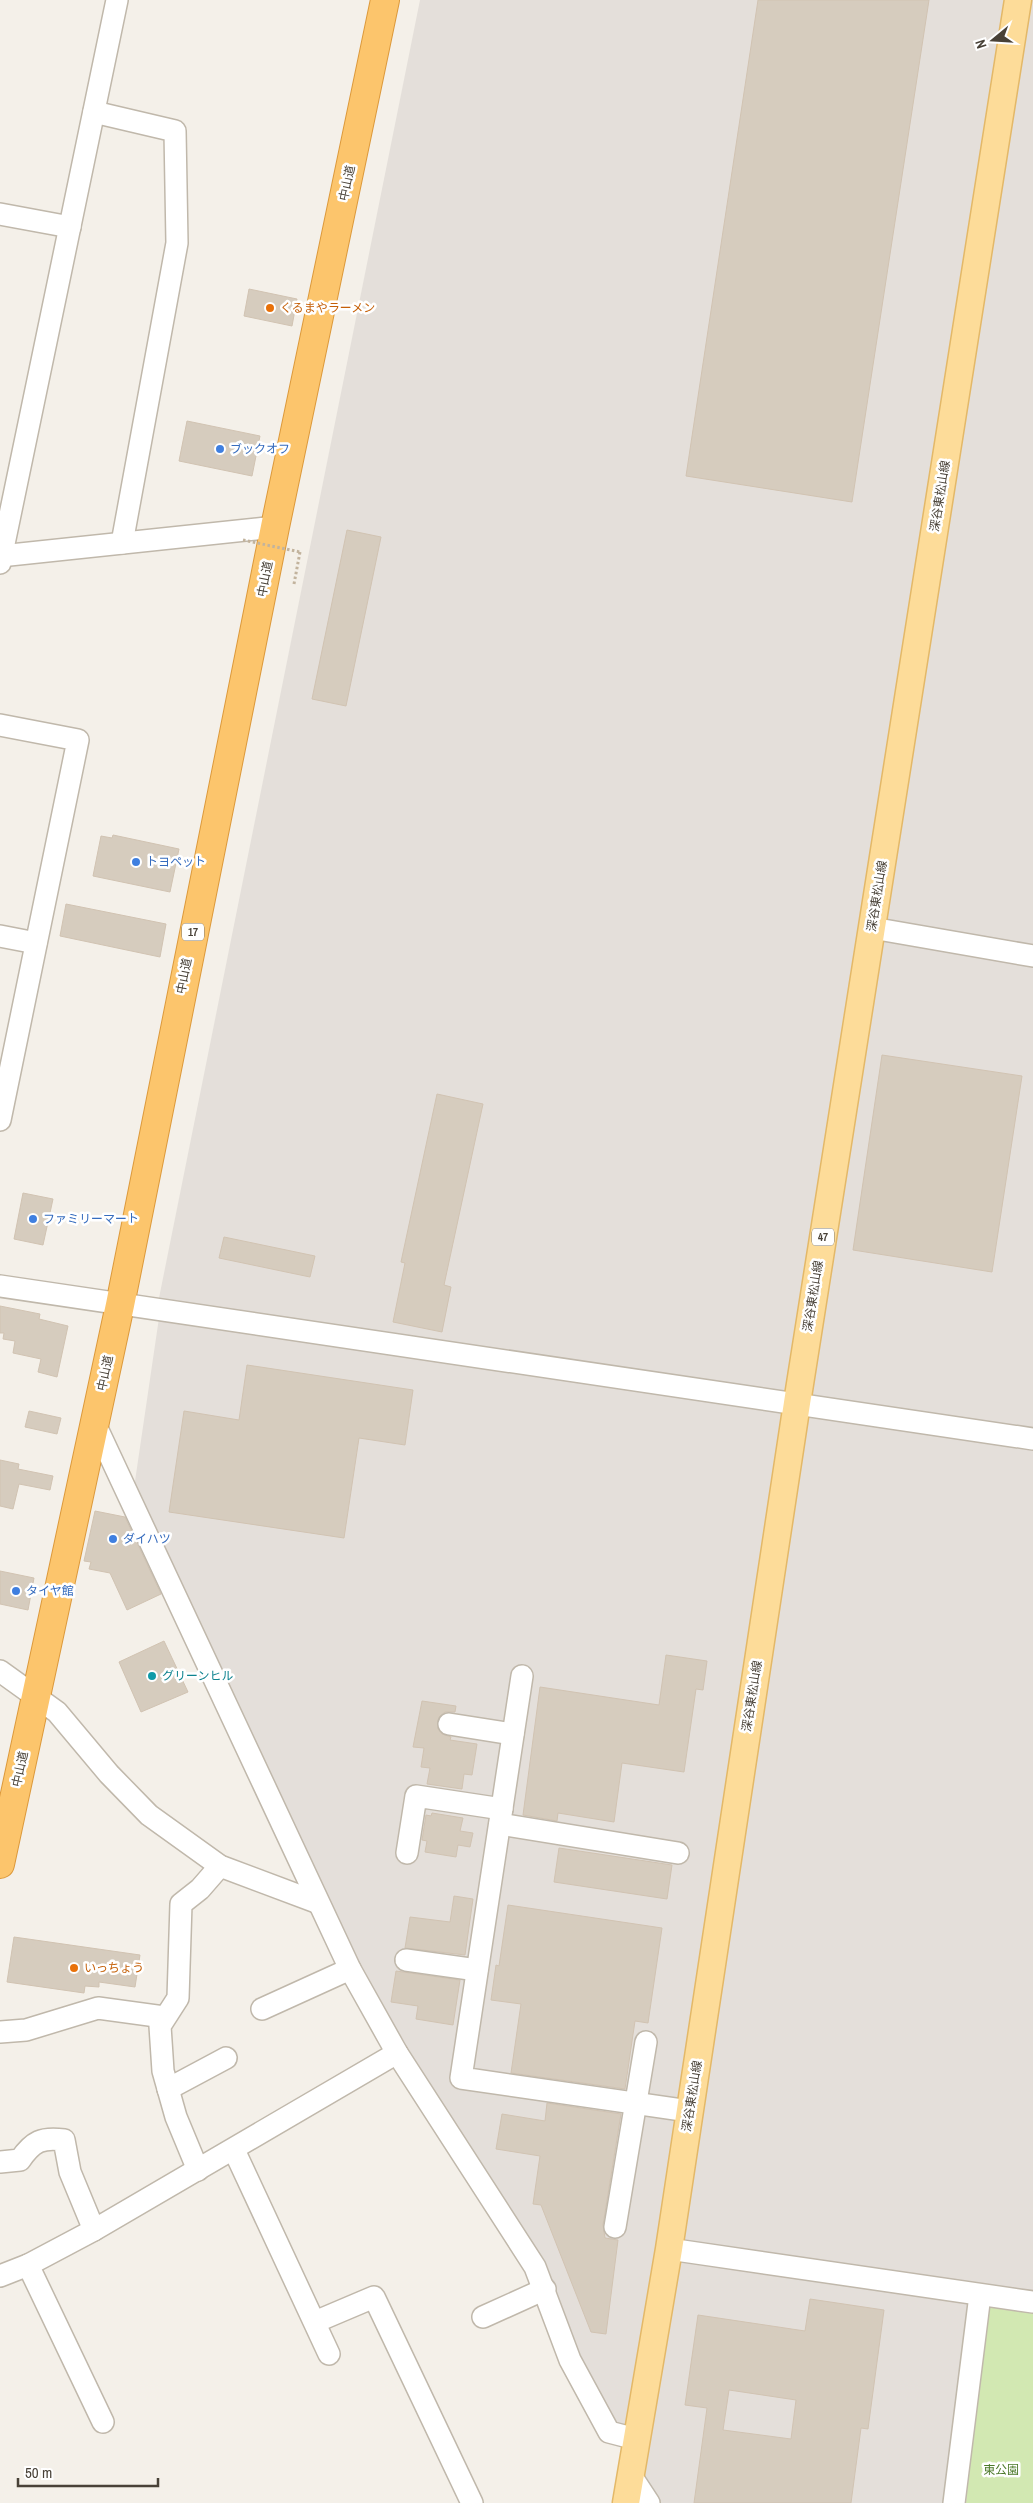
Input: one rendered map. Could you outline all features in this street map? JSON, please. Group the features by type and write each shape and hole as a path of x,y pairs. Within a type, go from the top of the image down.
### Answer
{"highway":[{"name":"中山道","path":"2,1849 120,1305 275,527 385,0"}],"main road":[{"name":"深谷東松山線","path":"626,2503 669,2250 797,1402 1018,0"}],"street":[{"path":"117,0 0,558 275,527"},
{"path":"94,112 175,132 177,243 122,543"},
{"path":"0,214 70,227"},
{"path":"0,724 78,740 0,1120"},
{"path":"872,928 1033,956"},
{"path":"0,936 36,943"},
{"path":"0,1286 120,1305 797,1402 1033,1439"},
{"path":"95,1424 316,1902 350,1969 397,2052 535,2267 545,2289 570,2360 609,2432 636,2438"},
{"path":"0,1671 58,1712 109,1774 149,1815 220,1866 316,1902"},
{"path":"522,1676 461,2078 689,2111"},
{"path":"449,1724 514,1734"},
{"path":"408,1853 416,1796 678,1853"},
{"path":"198,2170 176,2117 163,2071 160,2026 164,2017 178,1998 181,1904 200,1889 220,1866"},
{"path":"406,1960 477,1970"},
{"path":"262,2009 350,1969"},
{"path":"0,2032 26,2030 98,2008 164,2017"},
{"path":"615,2227 646,2042"},
{"path":"0,2276 28,2265 94,2230 234,2150 397,2052"},
{"path":"168,2088 226,2058"},
{"path":"0,2162 20,2160 29,2146 47,2138 64,2140 70,2172 94,2230"},
{"path":"234,2150 329,2354"},
{"path":"669,2250 1033,2302"},
{"path":"28,2265 103,2422"},
{"path":"483,2317 545,2289"},
{"path":"954,2503 980,2295"},
{"path":"315,2322 374,2298 472,2503"},
{"path":"630,2474 649,2503"}],"path":[{"path":"243,540 300,552 294,584"}],"shaded area":[{"path":"420,0 1033,0 1033,1435 158,1303"},
{"path":"160,1311 1033,1441 1033,2503 660,2503 632,2461 635,2439 609,2432 546,2263 408,2049 359,1964 134,1488"}],"green space":[{"name":"東公園","path":"996,2304 1033,2310 1033,2503 966,2503 987,2309"}],"building":[{"path":"758,0 929,0 852,502 686,476"},
{"name":"くるまやラーメン","path":"249,289 297,299 292,326 244,316"},
{"name":"ブックオフ","path":"187,421 260,436 252,476 179,461"},
{"path":"347,530 381,537 346,706 312,699"},
{"name":"トヨペット","path":"113,835 179,849 170,892 93,876 101,836 112,838"},
{"path":"66,904 166,924 160,957 60,936"},
{"path":"882,1055 1022,1076 992,1272 853,1250"},
{"path":"437,1094 483,1104 444,1285 451,1287 442,1332 393,1322 405,1263 401,1262"},
{"name":"ファミリーマート","path":"23,1193 53,1199 43,1245 14,1239"},
{"path":"224,1237 315,1256 310,1277 219,1258"},
{"path":"0,1306 40,1314 39,1319 68,1326 57,1377 38,1372 41,1359 13,1353 15,1341 3,1339 4,1333 0,1333"},
{"path":"247,1365 413,1390 405,1445 359,1438 344,1538 169,1512 184,1411 239,1420"},
{"path":"29,1411 61,1418 57,1434 25,1427"},
{"path":"0,1460 19,1464 18,1469 53,1476 50,1490 19,1484 13,1509 0,1506"},
{"name":"ダイハツ","path":"95,1511 125,1517 161,1594 127,1610 110,1573 89,1569 91,1562 84,1561"},
{"name":"タイヤ館","path":"0,1571 34,1578 28,1610 0,1604"},
{"name":"グリーンヒル","path":"164,1641 188,1692 141,1712 119,1662"},
{"path":"666,1655 707,1661 703,1690 696,1689 684,1772 622,1763 614,1822 558,1813 557,1821 523,1815 540,1687 659,1705"},
{"path":"422,1701 456,1706 455,1712 445,1712 439,1717 438,1729 442,1734 451,1737 450,1740 477,1744 472,1775 464,1774 462,1789 427,1784 430,1768 421,1767 424,1748 413,1747"},
{"path":"432,1813 463,1818 460,1831 473,1833 470,1847 458,1845 456,1857 425,1852 427,1841 422,1840 426,1815 431,1816"},
{"path":"559,1848 672,1865 667,1899 554,1882"},
{"path":"454,1896 473,1899 465,1955 405,1948 410,1917 450,1922"},
{"path":"508,1905 662,1928 648,2023 635,2021 625,2089 511,2073 521,2004 491,2000 496,1965 499,1966"},
{"name":"いっちょう","path":"14,1937 140,1955 135,1987 99,1982 99,1987 85,1986 84,1993 7,1982"},
{"path":"396,1971 460,1980 453,2025 416,2019 418,2006 391,2002"},
{"path":"547,2103 621,2114 603,2225 605,2238 618,2240 606,2334 591,2332 541,2205 533,2204 540,2156 496,2149 502,2114 545,2121"},
{"path":"810,2299 884,2310 868,2429 861,2428 851,2503 694,2503 707,2408 685,2405 698,2315 805,2331","holes":["729,2390 796,2400 791,2439 723,2430"]}],"place":[{"name":"くるまやラーメン","path":"270,308"},
{"name":"ブックオフ","path":"220,449"},
{"name":"トヨペット","path":"136,862"},
{"name":"ファミリーマート","path":"33,1219"},
{"name":"ダイハツ","path":"113,1539"},
{"name":"タイヤ館","path":"16,1591"},
{"name":"グリーンヒル","path":"152,1676"},
{"name":"いっちょう","path":"74,1968"}]}
